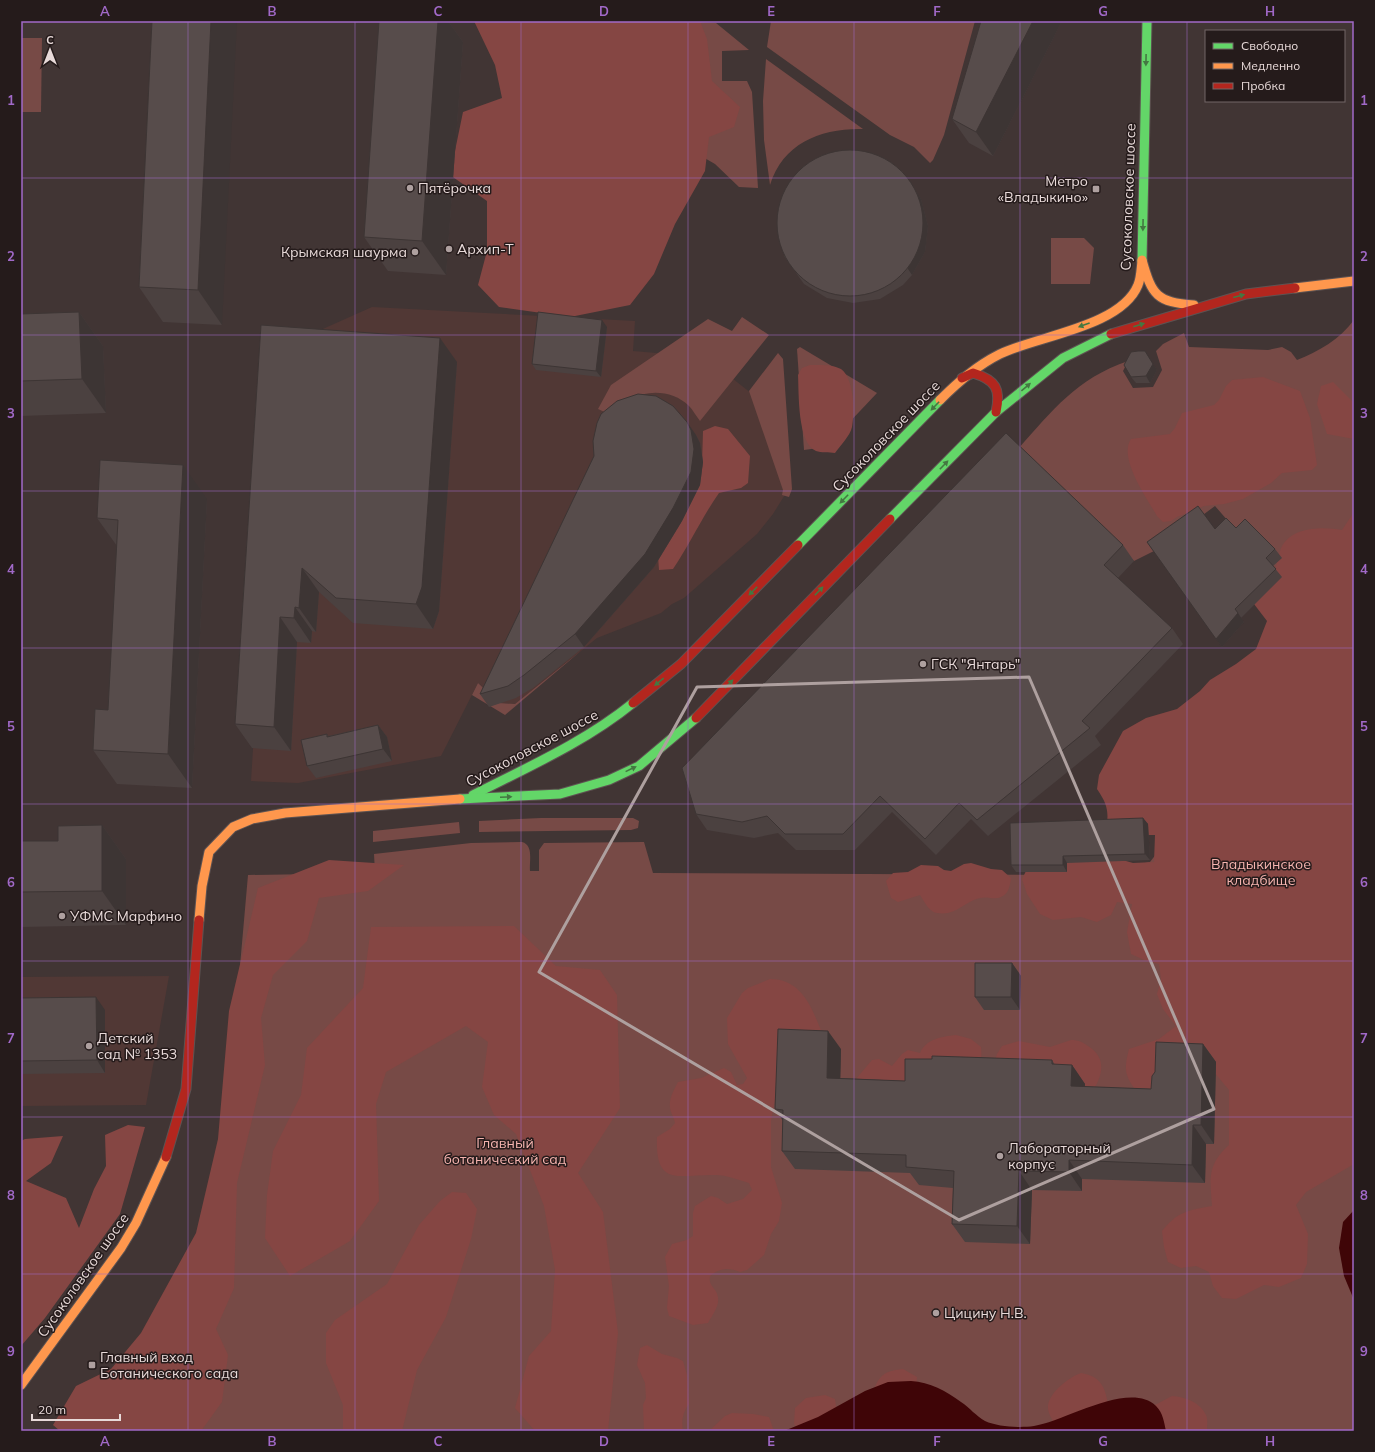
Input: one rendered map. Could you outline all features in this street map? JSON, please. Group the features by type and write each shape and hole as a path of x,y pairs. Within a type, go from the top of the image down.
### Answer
{"street":[{"name":"Сусоколовское шоссе","path":"467,798 577,742 611,721 681,664 962,378 992,358 1016,348 1096,321 1125,301 1138,284 1142,259 1147,21"},
{"path":"1142,259 1152,288 1166,301 1201,306"},
{"name":"Сусоколовское шоссе","path":"21,1386 121,1248 136,1223 163,1166 186,1089 202,886 209,852 233,827 252,819 285,814 467,798 560,794 609,780 639,766 688,726 996,412 1046,370 1085,346 1113,333 1201,306 1246,294 1354,281"},
{"path":"962,378 973,373 986,377 996,386 999,399 996,412"}],"highlighted area":[{"path":"1029,677 1214,1109 959,1220 539,972 697,687"}],"shaded area":[{"path":"372,307 635,321 633,351 668,354 723,371 756,397 786,493 773,514 757,534 684,598 672,604 661,613 597,638 515,704 499,703 478,683 441,756 298,783 251,781 278,349"},
{"name":"Детский сад № 1353","path":"169,976 146,1105 21,1106 21,977"},
{"path":"1354,1210 1354,1300 1344,1276 1339,1248 1343,1222"},
{"path":"911,1381 925,1383 944,1391 964,1404 985,1421 996,1425 1016,1427 1028,1427 1047,1423 1113,1400 1130,1398 1144,1399 1156,1406 1163,1418 1166,1431 784,1431 818,1417 865,1391 888,1382"}],"green space":[{"path":"474,21 700,21 707,39 712,81 740,107 734,127 709,137 705,171 675,224 654,274 630,305 570,317 499,307 478,285 487,251 487,201 450,175 463,112 502,98 495,65"},
{"path":"685,21 716,23 749,50 722,51 722,81 747,81 752,92 758,188 739,187 715,164 600,98"},
{"path":"771,21 975,21 944,135 933,160 930,163 914,147 890,135 767,47"},
{"path":"21,38 42,38 41,112 21,112"},
{"path":"766,59 863,129 833,131 806,141 784,158 776,170 770,185 764,140 763,101"},
{"path":"1051,238 1084,238 1094,248 1090,284 1051,284"},
{"path":"742,317 769,335 700,421 683,401 676,397 661,393 646,394 631,399 613,416 598,409 611,385 708,319 732,331"},
{"name":"Главный ботанический сад","path":"1354,320 1354,1431 179,1431 200,1421 248,875 375,873 374,854 471,843 522,842 526,844 530,850 530,871 539,871 539,850 544,843 644,842 653,873 1081,875 1150,862 1241,744 1298,618 1242,537 1215,506 1154,551 1134,561 1018,449 1054,409 1067,397 1080,386 1110,368 1128,361 1123,371 1133,388 1153,387 1162,370 1156,351 1163,344 1184,333 1189,347 1268,350 1282,347 1291,352 1297,360 1328,344 1342,333"},
{"path":"800,347 877,393 826,447 804,450 797,349"},
{"path":"778,353 783,359 792,489 789,497 782,495 783,490 749,391"},
{"path":"810,365 837,367 841,369 849,380 853,405 852,427 847,437 835,453 816,451 810,446 805,438 802,428 798,375 802,368"},
{"path":"1263,377 1300,391 1310,418 1317,465 1312,470 1282,473 1271,483 1243,499 1224,504 1204,506 1171,521 1163,522 1157,516 1135,478 1128,457 1128,447 1131,439 1170,434 1175,428 1182,413 1214,405 1219,400 1226,386 1232,380"},
{"path":"1333,382 1354,403 1354,439 1327,434 1317,404 1321,386"},
{"path":"715,426 728,429 750,456 748,483 741,488 719,493 673,569 659,570 658,556 702,465 703,431"},
{"name":"Владыкинское кладбище","path":"1354,512 1354,1164 1306,1192 1296,1205 1308,1234 1307,1264 1301,1278 1279,1287 1264,1285 1236,1299 1222,1298 1213,1286 1209,1272 1196,1266 1181,1268 1168,1262 1162,1231 1173,1220 1184,1213 1212,1206 1211,1180 1213,1166 1222,1152 1229,1145 1229,1090 1209,1066 1152,1089 1137,1092 1126,1072 1126,1062 1129,1049 1159,1039 1176,1026 1163,1009 1157,994 1161,979 1159,964 1144,960 1131,954 1127,932 1132,904 1117,902 1111,915 1097,922 1081,917 1053,920 1040,914 1027,894 1022,879 1029,865 1098,853 1133,863 1154,862 1155,835 1106,831 1107,809 1097,789 1099,775 1123,731 1146,718 1177,709 1200,691 1210,680 1236,664 1256,649 1267,621 1254,604 1273,573 1284,543 1289,537 1296,533 1311,529 1327,528 1342,530"},
{"path":"582,650 505,715 472,695 478,683 499,703 515,704"},
{"path":"541,818 633,818 639,821 638,828 631,830 479,832 479,821"},
{"path":"459,822 460,833 373,842 373,831"},
{"path":"329,860 404,865 368,891 319,898 307,941 273,975 261,1018 265,1065 237,1183 234,1288 216,1329 228,1355 222,1402 201,1431 60,1431 53,1425 76,1386 111,1369 141,1333 196,1233 218,1139 229,1011 258,888"},
{"path":"971,863 991,869 1002,870 1011,878 1009,889 1006,894 999,898 980,898 969,902 955,911 944,913 932,911 920,895 898,902 891,898 886,881 893,873 908,872 921,865 938,866 944,870 951,871 964,864"},
{"path":"514,926 556,966 600,970 617,995 620,1108 578,1173 603,1212 618,1333 608,1431 535,1431 515,1408 529,1356 551,1331 555,1270 544,1206 516,1134 494,1115 482,1087 488,1042 466,1026 386,1072 376,1104 379,1201 350,1241 290,1276 265,1238 267,1195 273,1151 301,1095 307,1048 363,988 371,927"},
{"path":"770,979 781,980 798,989 810,1005 822,1033 779,1077 771,1121 771,1167 782,1203 779,1221 771,1234 764,1255 747,1270 740,1272 732,1269 724,1269 717,1271 710,1276 711,1283 717,1294 717,1307 708,1323 693,1325 669,1316 667,1308 669,1286 665,1257 672,1244 687,1240 693,1236 693,1213 695,1206 711,1196 718,1198 727,1204 743,1199 752,1190 749,1183 720,1175 672,1175 665,1171 660,1164 657,1153 657,1137 670,1129 675,1123 671,1111 670,1100 678,1082 701,1078 724,1068 731,1072 737,1085 743,1084 747,1078 728,1044 727,1018 742,993 748,988"},
{"path":"956,1035 971,1039 981,1047 979,1069 968,1089 856,1079 872,1060 879,1059 892,1066 902,1054 908,1050 920,1053 927,1044 935,1039"},
{"path":"1071,1040 1076,1040 1088,1046 1094,1051 1101,1061 1101,1073 1092,1092 991,1074 997,1054 1002,1046 1019,1041 1050,1047"},
{"path":"128,1125 145,1127 120,1214 45,1318 21,1346 21,1141 25,1139 63,1136 51,1163 26,1181 66,1198 79,1228 94,1189 106,1166 105,1135"},
{"path":"452,1192 466,1193 477,1209 471,1239 446,1317 417,1370 402,1431 343,1431 343,1405 326,1363 326,1333 335,1320 387,1284 419,1225 440,1201"},
{"path":"647,1345 662,1354 683,1361 687,1375 689,1404 683,1416 683,1431 644,1431 643,1405 646,1398 645,1383 637,1365 640,1348"},
{"path":"903,1369 917,1377 916,1389 871,1399 875,1386 881,1377 890,1372"},
{"path":"1081,1373 1097,1379 1103,1387 1108,1404 1059,1431 1049,1414 1048,1408 1051,1397 1065,1382"},
{"path":"825,1395 835,1399 838,1420 801,1431 794,1424 795,1408 806,1398"},
{"path":"1172,1396 1192,1401 1203,1410 1207,1417 1207,1431 1150,1431 1155,1405"},
{"path":"732,1413 753,1414 769,1417 774,1431 709,1431 725,1416"}],"building":[{"path":"152,21 211,21 198,290 139,287"},
{"path":"379,21 438,21 422,241 364,237"},
{"path":"981,21 1033,21 976,132 952,119"},
{"path":"850,150 871,153 878,156 890,162 906,177 911,183 920,202 923,223 920,244 917,251 911,263 896,279 890,284 871,293 850,296 829,293 822,290 810,284 794,269 789,263 780,244 777,223 780,202 783,195 789,183 804,167 810,162 829,153"},
{"path":"79,312 82,379 21,381 21,314"},
{"path":"538,312 602,320 596,371 532,364"},
{"path":"261,325 440,338 422,587 416,604 336,598 302,568 299,608 295,607 294,618 280,617 274,727 235,724"},
{"path":"1145,351 1153,364 1146,376 1131,377 1124,365 1131,352"},
{"path":"638,394 656,396 673,406 687,422 691,430 694,449 691,472 673,508 645,554 575,634 508,686 480,694 594,456 593,441 597,423 601,414 617,401"},
{"name":"ГСК \"Янтарь\"","path":"1006,433 1123,545 1104,565 1172,628 1082,721 1090,728 977,820 959,803 925,839 880,796 843,834 785,834 767,816 742,822 696,814 682,768"},
{"path":"100,460 183,465 168,754 93,750 95,709 108,710 118,520 97,518"},
{"path":"1198,506 1215,529 1226,518 1236,528 1245,519 1275,549 1266,558 1276,569 1235,609 1238,613 1216,639 1147,542"},
{"path":"378,725 383,749 307,766 301,740 327,734 327,737"},
{"path":"1143,818 1145,854 1063,856 1063,865 1011,865 1010,823"},
{"path":"102,825 102,891 21,892 21,841 58,841 58,826"},
{"path":"975,963 1012,963 1011,997 975,997"},
{"path":"96,997 97,1060 21,1061 21,998"},
{"name":"Лабораторный корпус","path":"778,1029 828,1031 827,1078 905,1081 905,1059 932,1059 932,1056 963,1057 1052,1060 1052,1064 1072,1065 1071,1086 1151,1089 1152,1076 1155,1072 1156,1042 1203,1044 1201,1125 1193,1125 1192,1165 1069,1160 1069,1172 1019,1171 1017,1226 952,1224 954,1171 906,1167 906,1155 782,1151 783,1110 775,1109"}],"traffic: fast":[{"path":"1142,261 1147,21"},
{"path":"890,519 996,412 1063,358 1111,334"},
{"path":"798,545 940,400"},
{"path":"473,795 576,742 615,717 633,703"},
{"path":"460,799 560,794 609,780 639,766 696,718"}],"traffic: slow":[{"path":"1142,260 1149,282 1158,295 1172,302 1194,305"},
{"path":"940,400 968,375 1000,354 1097,321 1114,311 1129,299 1138,285 1142,261"},
{"path":"1295,288 1354,281"},
{"path":"199,920 202,886 209,852 233,827 252,819 285,813 460,799"},
{"path":"21,1385 121,1248 136,1223 166,1157"}],"traffic: jam":[{"path":"1111,334 1246,294 1295,288"},
{"path":"962,378 973,373 992,382 995,386 998,397 996,412"},
{"path":"696,718 890,519"},
{"path":"633,703 681,664 798,545"},
{"path":"166,1157 186,1089 199,920"}],"place":[{"name":"Пятёрочка","path":"410,188"},
{"name":"Метро «Владыкино»","path":"1096,189"},
{"name":"Архип-Т","path":"449,249"},
{"name":"Крымская шаурма","path":"415,252"},
{"name":"ГСК \"Янтарь\"","path":"923,664"},
{"name":"УФМС Марфино","path":"62,916"},
{"name":"Детский сад № 1353","path":"89,1046"},
{"name":"Лабораторный корпус","path":"1000,1156"},
{"name":"Цицину Н.В.","path":"936,1313"},
{"name":"Главный вход Ботанического сада","path":"92,1365"}]}
